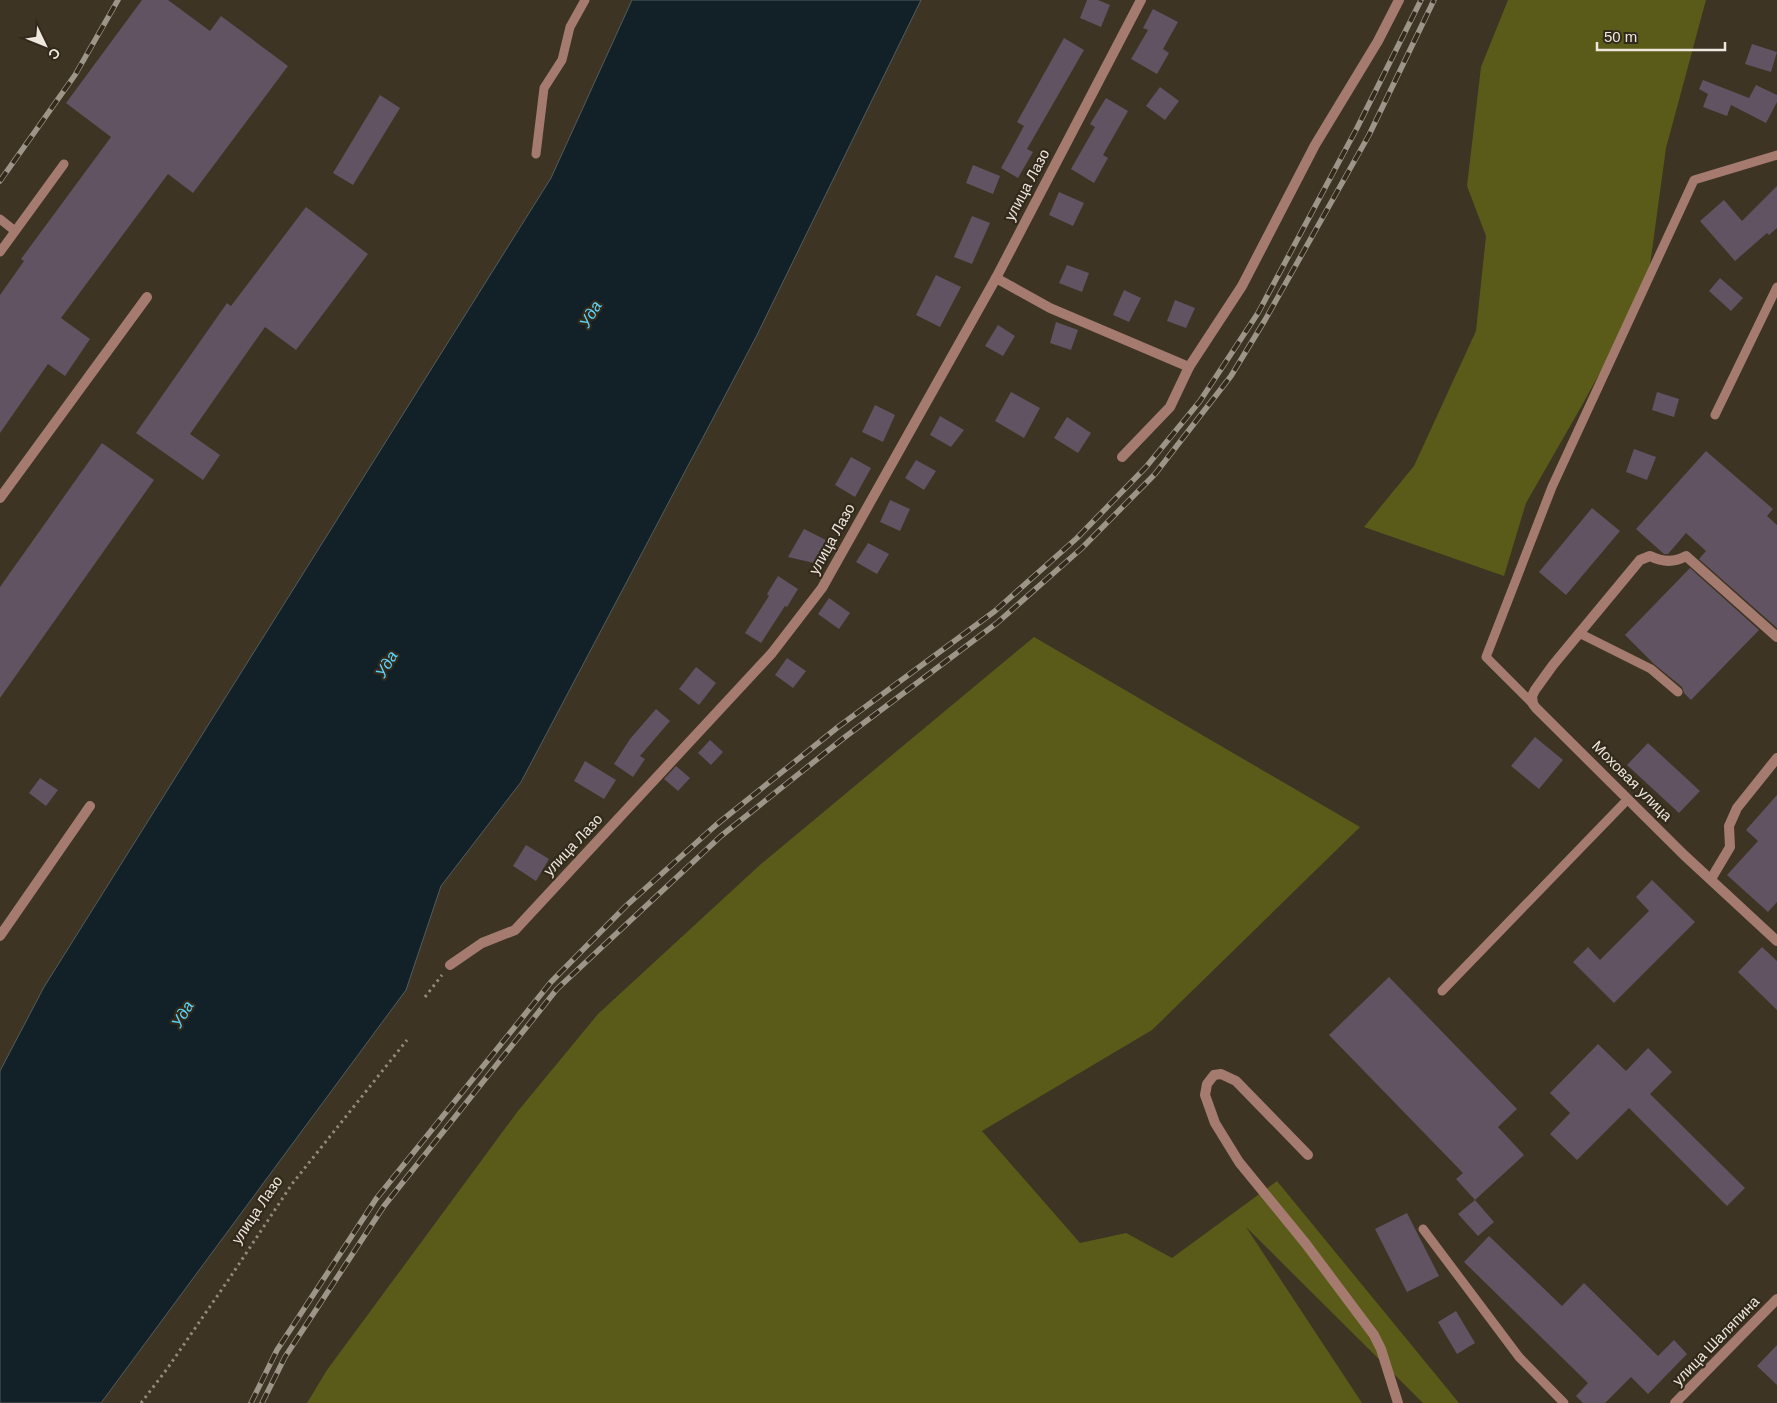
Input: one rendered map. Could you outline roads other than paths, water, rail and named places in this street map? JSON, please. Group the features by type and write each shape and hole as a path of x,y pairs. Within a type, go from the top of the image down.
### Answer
{"street":[{"name":"улица Лазо","path":"450,965 482,943 515,930 772,652 822,588 996,278 1141,0"},
{"path":"1122,457 1170,407 1189,367 1242,286 1315,145 1378,41 1399,0"},
{"path":"996,278 1050,308 1189,367"},
{"path":"0,498 147,297"},
{"path":"1533,704 1532,696 1535,690 1580,633 1640,560 1650,556 1660,561 1678,561 1686,556 1777,638"},
{"name":"Моховая улица","path":"1533,704 1628,799 1777,940"},
{"path":"1711,879 1730,847 1730,826 1737,808 1777,758"},
{"path":"0,936 90,806"},
{"path":"1308,1155 1228,1076 1214,1075 1207,1084 1205,1096 1215,1123 1239,1162 1306,1244 1374,1335 1381,1349 1398,1403"},
{"name":"улица Шаляпина","path":"1676,1403 1777,1299"}],"lane":[{"path":"536,154 544,88 562,60 570,27 585,0"},
{"path":"1533,704 1486,657 1552,487 1694,180 1777,155"},
{"path":"0,252 64,164"},
{"path":"0,219 15,231"},
{"path":"1716,415 1777,287"},
{"path":"1580,633 1652,669 1678,692"},
{"path":"1442,991 1628,799"},
{"path":"1423,1229 1519,1357 1564,1403"}],"water":[{"name":"Уда","path":"632,0 921,0 756,337 521,782 441,886 406,990 101,1403 0,1403 0,1071 44,987 551,178"}],"railway":[{"path":"0,181 75,75 118,0"},
{"path":"251,1403 277,1350 376,1199 551,982 627,905 716,825 838,727 995,611 1077,538 1146,467 1200,401 1258,313 1357,128 1421,0"},
{"path":"262,1403 285,1357 384,1206 557,989 721,836 845,737 997,623 1082,548 1155,474 1231,376 1265,320 1369,135 1434,0"}]}
